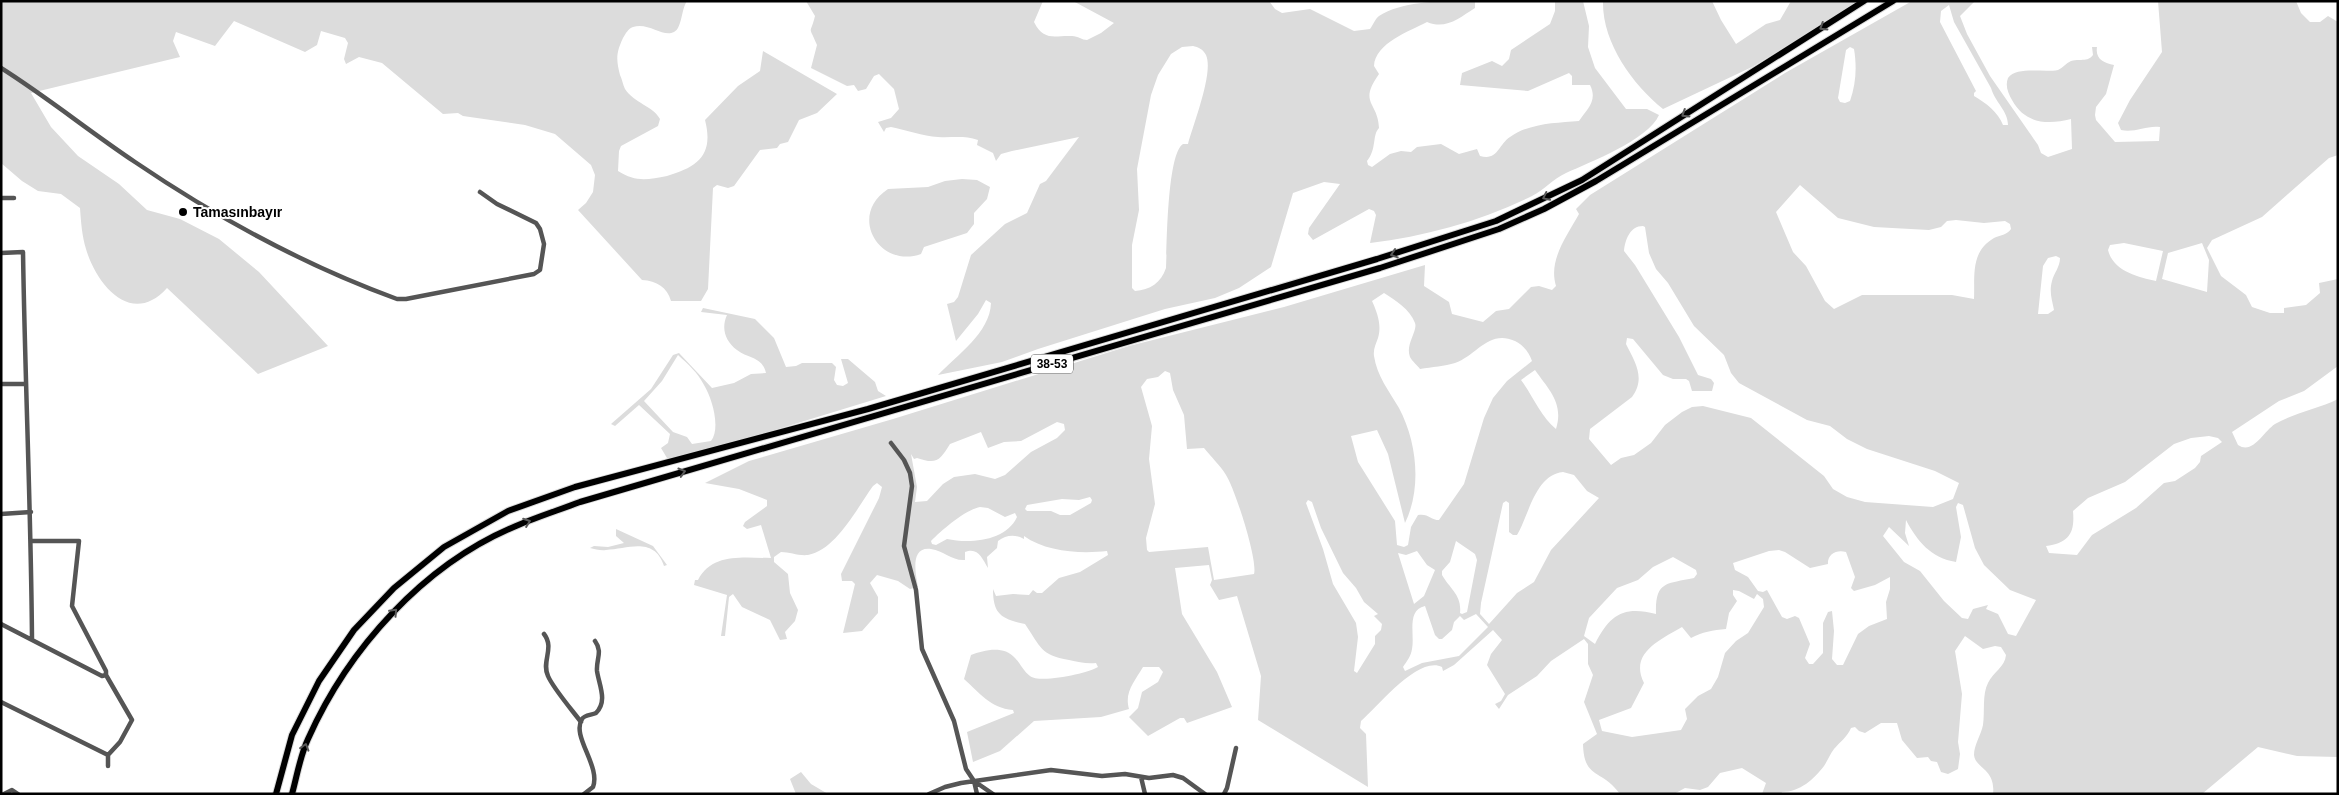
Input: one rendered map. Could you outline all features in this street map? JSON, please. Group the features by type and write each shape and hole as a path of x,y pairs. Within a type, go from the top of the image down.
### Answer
{"highway":[{"name":"38-53","path":"276,794 292,735 319,681 354,630 394,588 444,546 508,511 575,487 868,409 1377,259 1496,221 1582,180 1864,1"},
{"name":"38-53","path":"292,794 307,740 333,689 367,640 405,600 453,560 514,526 580,502 1361,273 1499,229 1544,209 1596,181 1893,1"}],"street":[{"path":"1,68 135,163 213,212 295,256 397,299 406,300 534,274 540,270 544,244 540,229 536,223 497,204 480,192"},
{"path":"1,198 14,198"},
{"path":"1,253 23,252 25,384 31,512 32,639"},
{"path":"1,384 25,384"},
{"path":"891,444 904,460 910,473 912,486 904,546 916,590 922,649 954,721 966,769 974,782 977,794"},
{"path":"1,514 31,512"},
{"path":"31,541 79,541 72,606 106,674 132,720 120,742 108,755 108,766"},
{"path":"1,624 102,676 106,674"},
{"path":"544,634 549,642 546,666 548,676 581,722"},
{"path":"584,794 594,787 595,781 589,756 581,739 581,722 584,717 596,713 602,702 597,671 600,650 595,640"},
{"path":"1,702 108,755"},
{"path":"1224,794 1236,748"},
{"path":"929,794 945,787 1051,770 1102,776 1125,774 1149,778 1172,775 1183,778 1205,794"},
{"path":"1141,777 1145,794"},
{"path":"974,782 993,794"},
{"path":"4,794 12,790 18,794"}],"shaded area":[{"path":"1,1 687,1 677,30 665,33 645,27 633,27 624,36 618,52 617,60 625,89 633,98 653,111 660,119 658,126 621,146 619,151 618,171 624,175 641,179 667,176 695,164 701,158 707,142 705,120 738,86 760,71 763,51 837,94 817,113 799,120 788,142 780,144 777,148 760,150 734,186 728,188 717,185 713,188 708,289 701,301 671,301 664,288 652,282 642,280 578,210 586,203 593,192 595,175 591,165 555,134 525,125 463,116 458,113 443,114 382,63 359,57 346,64 344,59 348,43 345,38 321,31 317,45 305,52 234,21 215,46 176,32 173,41 180,57 31,93 51,127 78,156 119,184 147,210 180,219 219,239 259,272 328,346 258,374 167,288 154,299 141,304 129,303 117,297 107,288 91,263 81,224 80,208 61,194 38,191 22,181 1,163"},
{"path":"806,1 1043,1 1034,22 1042,32 1050,36 1074,36 1087,40 1101,33 1114,23 1073,1 1269,1 1275,9 1282,13 1310,9 1354,31 1370,29 1379,16 1412,4 1475,1 1475,8 1458,19 1440,25 1427,22 1403,34 1380,51 1374,66 1379,74 1370,91 1371,102 1376,112 1379,128 1372,152 1367,161 1368,165 1372,167 1390,154 1401,151 1411,152 1417,147 1441,144 1459,154 1477,149 1480,156 1491,156 1506,140 1518,132 1535,126 1579,121 1592,100 1592,91 1590,85 1572,85 1572,76 1569,73 1528,91 1460,85 1462,73 1492,61 1502,66 1509,59 1511,50 1550,24 1555,11 1555,1 1583,1 1589,26 1588,47 1595,68 1626,109 1647,109 1659,115 1653,124 1631,141 1561,175 1532,196 1493,213 1432,232 1370,243 1376,215 1374,211 1369,209 1313,240 1308,234 1309,228 1340,184 1324,182 1293,193 1271,267 1239,288 1215,298 1165,309 1002,362 938,375 979,334 989,314 991,303 986,300 978,314 956,341 947,304 954,302 958,297 971,255 1005,224 1027,213 1040,184 1046,181 1079,137 1001,154 996,161 993,153 977,145 978,140 973,138 932,136 891,127 886,128 884,132 878,122 891,118 899,109 894,89 879,74 874,76 866,89 858,91 854,85 847,86 811,68 817,45 811,30 815,16","holes":["1193,46 1202,50 1206,55 1208,63 1207,73 1202,99 1188,144 1183,144 1178,151 1174,165 1169,202 1166,268 1161,278 1154,285 1135,291 1132,288 1132,245 1139,210 1137,169 1151,95 1158,75 1171,54 1182,47"]},
{"path":"1603,1 1712,1 1736,44 1766,24 1780,20 1791,1 1860,1 1752,67 1663,109 1651,99 1630,75 1613,47 1604,16"},
{"path":"1912,1 1975,1 1960,16 1967,34 1990,76 2038,145 2041,153 2048,157 2072,149 2071,119 2046,122 2038,121 2023,114 2009,95 2007,87 2008,78 2018,72 2058,70 2071,61 2086,60 2093,55 2092,47 2097,47 2097,55 2101,60 2114,65 2106,94 2096,107 2096,120 2115,142 2159,141 2160,127 2126,131 2121,130 2118,123 2130,100 2162,52 2158,1 2296,1 2301,13 2310,22 2320,22 2328,16 2338,22 2338,155 2329,158 2262,217 2212,240 2207,248 2221,276 2246,295 2252,307 2270,313 2284,313 2284,308 2306,305 2320,293 2319,283 2338,279 2338,366 2304,391 2279,401 2232,432 2238,445 2248,447 2258,441 2275,424 2338,399 2338,757 2297,756 2258,747 2202,794 1993,794 1993,786 1989,774 1975,759 1974,751 1983,725 1986,687 2003,663 2006,655 2001,647 1995,646 1983,649 1965,636 1955,651 1962,694 1958,742 1960,754 1958,769 1948,774 1941,772 1937,762 1931,761 1928,757 1917,758 1902,740 1897,723 1881,723 1865,733 1855,727 1851,728 1816,776 1801,787 1782,792 1781,794 1762,794 1766,783 1742,768 1720,773 1708,787 1700,790 1685,788 1674,794 1620,794 1606,780 1590,769 1584,755 1583,744 1597,734 1584,702 1593,675 1588,664 1588,644 1584,639 1551,661 1537,676 1508,695 1499,709 1495,704 1501,701 1505,694 1487,665 1491,654 1502,640 1493,630 1454,665 1443,671 1442,667 1433,665 1422,668 1411,675 1388,694 1361,721 1360,728 1366,734 1368,787 1258,720 1261,676 1237,596 1219,600 1210,585 1212,580 1209,565 1175,568 1182,614 1217,672 1232,707 1187,723 1184,718 1180,718 1148,736 1129,717 1138,708 1142,692 1158,682 1163,672 1159,667 1143,667 1129,692 1129,709 1101,717 1034,721 1000,751 973,762 967,732 1014,713 1013,710 1005,709 992,703 964,679 971,655 988,650 1005,651 1015,658 1030,676 1044,679 1064,677 1098,667 1096,663 1086,663 1052,656 1042,649 1025,624 1010,620 1000,614 993,597 993,589 996,596 1029,595 1033,590 1037,593 1042,593 1059,578 1080,572 1108,555 1107,551 1064,551 1043,546 1024,536 1024,539 1017,536 1004,537 998,541 997,548 987,557 988,568 979,554 973,551 965,552 965,560 960,560 936,550 924,549 919,552 916,562 918,587 910,589 898,581 877,575 870,583 878,597 878,613 862,631 843,633 855,584 852,581 842,581 841,574 879,498 882,487 877,483 845,527 828,545 818,552 808,555 781,552 774,557 774,562 788,574 790,593 798,610 795,621 785,632 787,639 780,640 770,620 742,607 733,594 729,597 725,636 721,636 727,595 694,585 695,580 698,580 704,571 720,561 730,558 771,558 761,525 747,529 743,526 745,522 767,506 767,500 739,489 705,483 749,461 893,419 1129,346 1284,307 1425,265 1424,286 1449,302 1452,314 1483,322 1496,311 1509,309 1531,287 1539,286 1552,290 1556,286 1554,276 1560,248 1579,214 1576,209 1590,195 1785,73","holes":["1949,5 1954,22 2004,111 2008,125 2003,125 1995,112 1974,96 1976,91 1940,22 1941,11","1850,47 1854,49 1854,88 1850,101 1840,102 1838,98 1846,50","1800,185 1838,218 1874,227 1929,230 1941,227 1947,221 1956,220 1984,223 2005,221 2010,224 2011,229 1986,244 1977,257 1974,273 1974,299 1952,295 1862,295 1834,309 1825,301 1806,266 1793,252 1776,212","1645,227 1649,253 1656,269 1668,283 1694,326 1724,355 1731,373 1739,383 1807,420 1830,426 1847,439 1867,449 1935,471 1959,483 1953,499 1933,507 1865,502 1847,497 1833,489 1824,476 1751,418 1703,406 1692,407 1682,412 1665,425 1651,443 1634,455 1621,458 1611,465 1589,439 1590,429 1632,397 1636,390 1639,377 1638,370 1626,344 1627,338 1633,339 1663,375 1673,379 1686,379 1689,381 1692,391 1712,391 1714,383 1711,379 1698,375 1679,337 1635,265 1624,251 1629,234 1635,228","2124,243 2163,251 2156,281 2127,272 2115,263 2108,250 2110,245","2202,243 2209,260 2207,292 2162,279 2168,253","2056,256 2060,258 2051,285 2054,310 2048,314 2038,314 2043,266 2048,258","1384,293 1410,313 1415,323 1415,330 1409,352 1411,359 1420,369 1455,363 1484,344 1498,338 1506,338 1518,343 1527,352 1532,361 1507,381 1493,398 1484,418 1464,484 1439,520 1418,515 1411,527 1408,545 1404,547 1397,545 1395,521 1358,462 1351,436 1377,430 1388,454 1405,523 1414,495 1415,465 1413,450 1405,421 1381,377 1374,356 1379,328 1376,310 1372,301","1535,370 1557,404 1558,420 1556,429 1537,406 1521,380","1165,371 1170,373 1173,390 1184,415 1187,449 1204,448 1221,468 1230,483 1240,509 1253,555 1254,574 1214,580 1208,547 1149,552 1147,550 1146,538 1155,504 1149,459 1152,426 1141,387 1147,379 1158,377","1057,422 1064,424 1065,430 1057,438 1031,452 1005,475 995,479 975,474 954,477 943,484 927,501 915,502 917,487 911,454 914,459 934,461 943,454 950,444 981,432 988,448 1004,442 1021,441","2209,436 2218,438 2222,442 2201,456 2200,462 2195,468 2175,481 2164,483 2136,508 2092,535 2077,555 2049,553 2046,546 2054,545 2069,536 2073,525 2073,511 2088,498 2125,482 2174,444 2191,438","1563,472 1574,475 1587,491 1599,498 1551,550 1534,582 1517,593 1489,624 1480,614 1481,603 1503,503 1506,501 1509,503 1509,532 1517,535 1534,497 1546,480 1553,475","1090,497 1092,500 1091,503 1070,515 1060,515 1051,511 1027,511 1025,509 1027,505 1062,499 1079,500","1308,500 1312,502 1321,528 1343,573 1356,588 1364,602 1378,614 1374,616 1382,624 1381,630 1375,636 1375,644 1357,673 1354,671 1358,637 1356,623 1333,584 1323,549 1306,503","1958,503 1963,505 1975,548 1984,565 2010,590 2036,600 2016,636 2008,634 1998,614 1986,609 1988,605 1973,609 1968,619 1962,618 1944,601 1920,571 1904,562 1883,536 1889,527 1909,546 1905,533 1906,520 1915,535 1926,547 1939,557 1956,562 1961,537 1956,507","980,507 988,508 1005,517 1015,513 1017,517 1012,525 996,536 976,541 947,539 936,545 932,544 931,541 961,516","1456,541 1475,554 1477,560 1467,612 1460,613 1459,601 1442,575 1442,571 1450,562","1779,550 1810,568 1828,564 1829,557 1833,553 1843,551 1846,552 1855,577 1851,588 1854,591 1875,585 1890,577 1890,589 1886,602 1887,619 1869,626 1858,634 1843,665 1837,665 1832,659 1834,631 1832,611 1828,612 1823,623 1823,653 1813,664 1809,664 1805,658 1810,644 1799,618 1795,616 1787,619 1782,617 1767,590 1763,592 1758,591 1748,577 1735,570 1733,563 1769,551","1417,551 1427,565 1435,570 1424,596 1414,604 1398,553 1406,555","1673,557 1696,570 1697,574 1694,578 1669,583 1660,590 1656,603 1656,614 1635,611 1619,615 1606,626 1595,644 1584,636 1589,618 1617,588 1638,580 1653,567","1733,590 1754,599 1757,594 1763,599 1764,607 1748,633 1736,641 1725,653 1718,677 1711,689 1698,696 1685,709 1687,719 1681,730 1632,737 1602,731 1599,720 1631,708 1644,683 1640,673 1641,663 1649,649 1656,643 1682,627 1691,638 1699,634 1726,629 1729,613 1737,601 1733,595","1425,606 1435,635 1439,639 1442,639 1452,630 1454,622 1460,616 1464,620 1476,614 1488,627 1459,656 1422,663 1405,671 1403,667 1410,656 1413,643 1413,618 1415,612"]},
{"path":"977,180 990,187 987,199 974,213 974,224 967,233 924,247 921,254 906,257 893,254 882,247 874,237 870,225 870,213 876,200 888,189 928,187 945,181"},
{"path":"703,308 755,319 774,338 786,367 802,363 832,363 836,367 834,380 837,385 843,386 848,383 841,359 848,359 875,382 878,391 886,396 677,460 667,458 661,448 668,443 670,434 639,405 615,426 611,424 651,389 673,355 679,353 712,388 734,383 751,374 766,373 758,361 741,353 730,343 724,329 727,315 701,312","holes":["678,355 699,377 710,397 715,421 714,435 711,441 692,444 687,437 673,432 644,401 662,381"]},
{"path":"616,529 653,546 667,565 664,566 660,557 647,547 604,550 590,548 594,546 608,547 624,543 616,536"},
{"path":"801,772 811,784 828,794 796,794 790,779"}],"place":[{"name":"Tamasınbayır","path":"183,212"}]}
